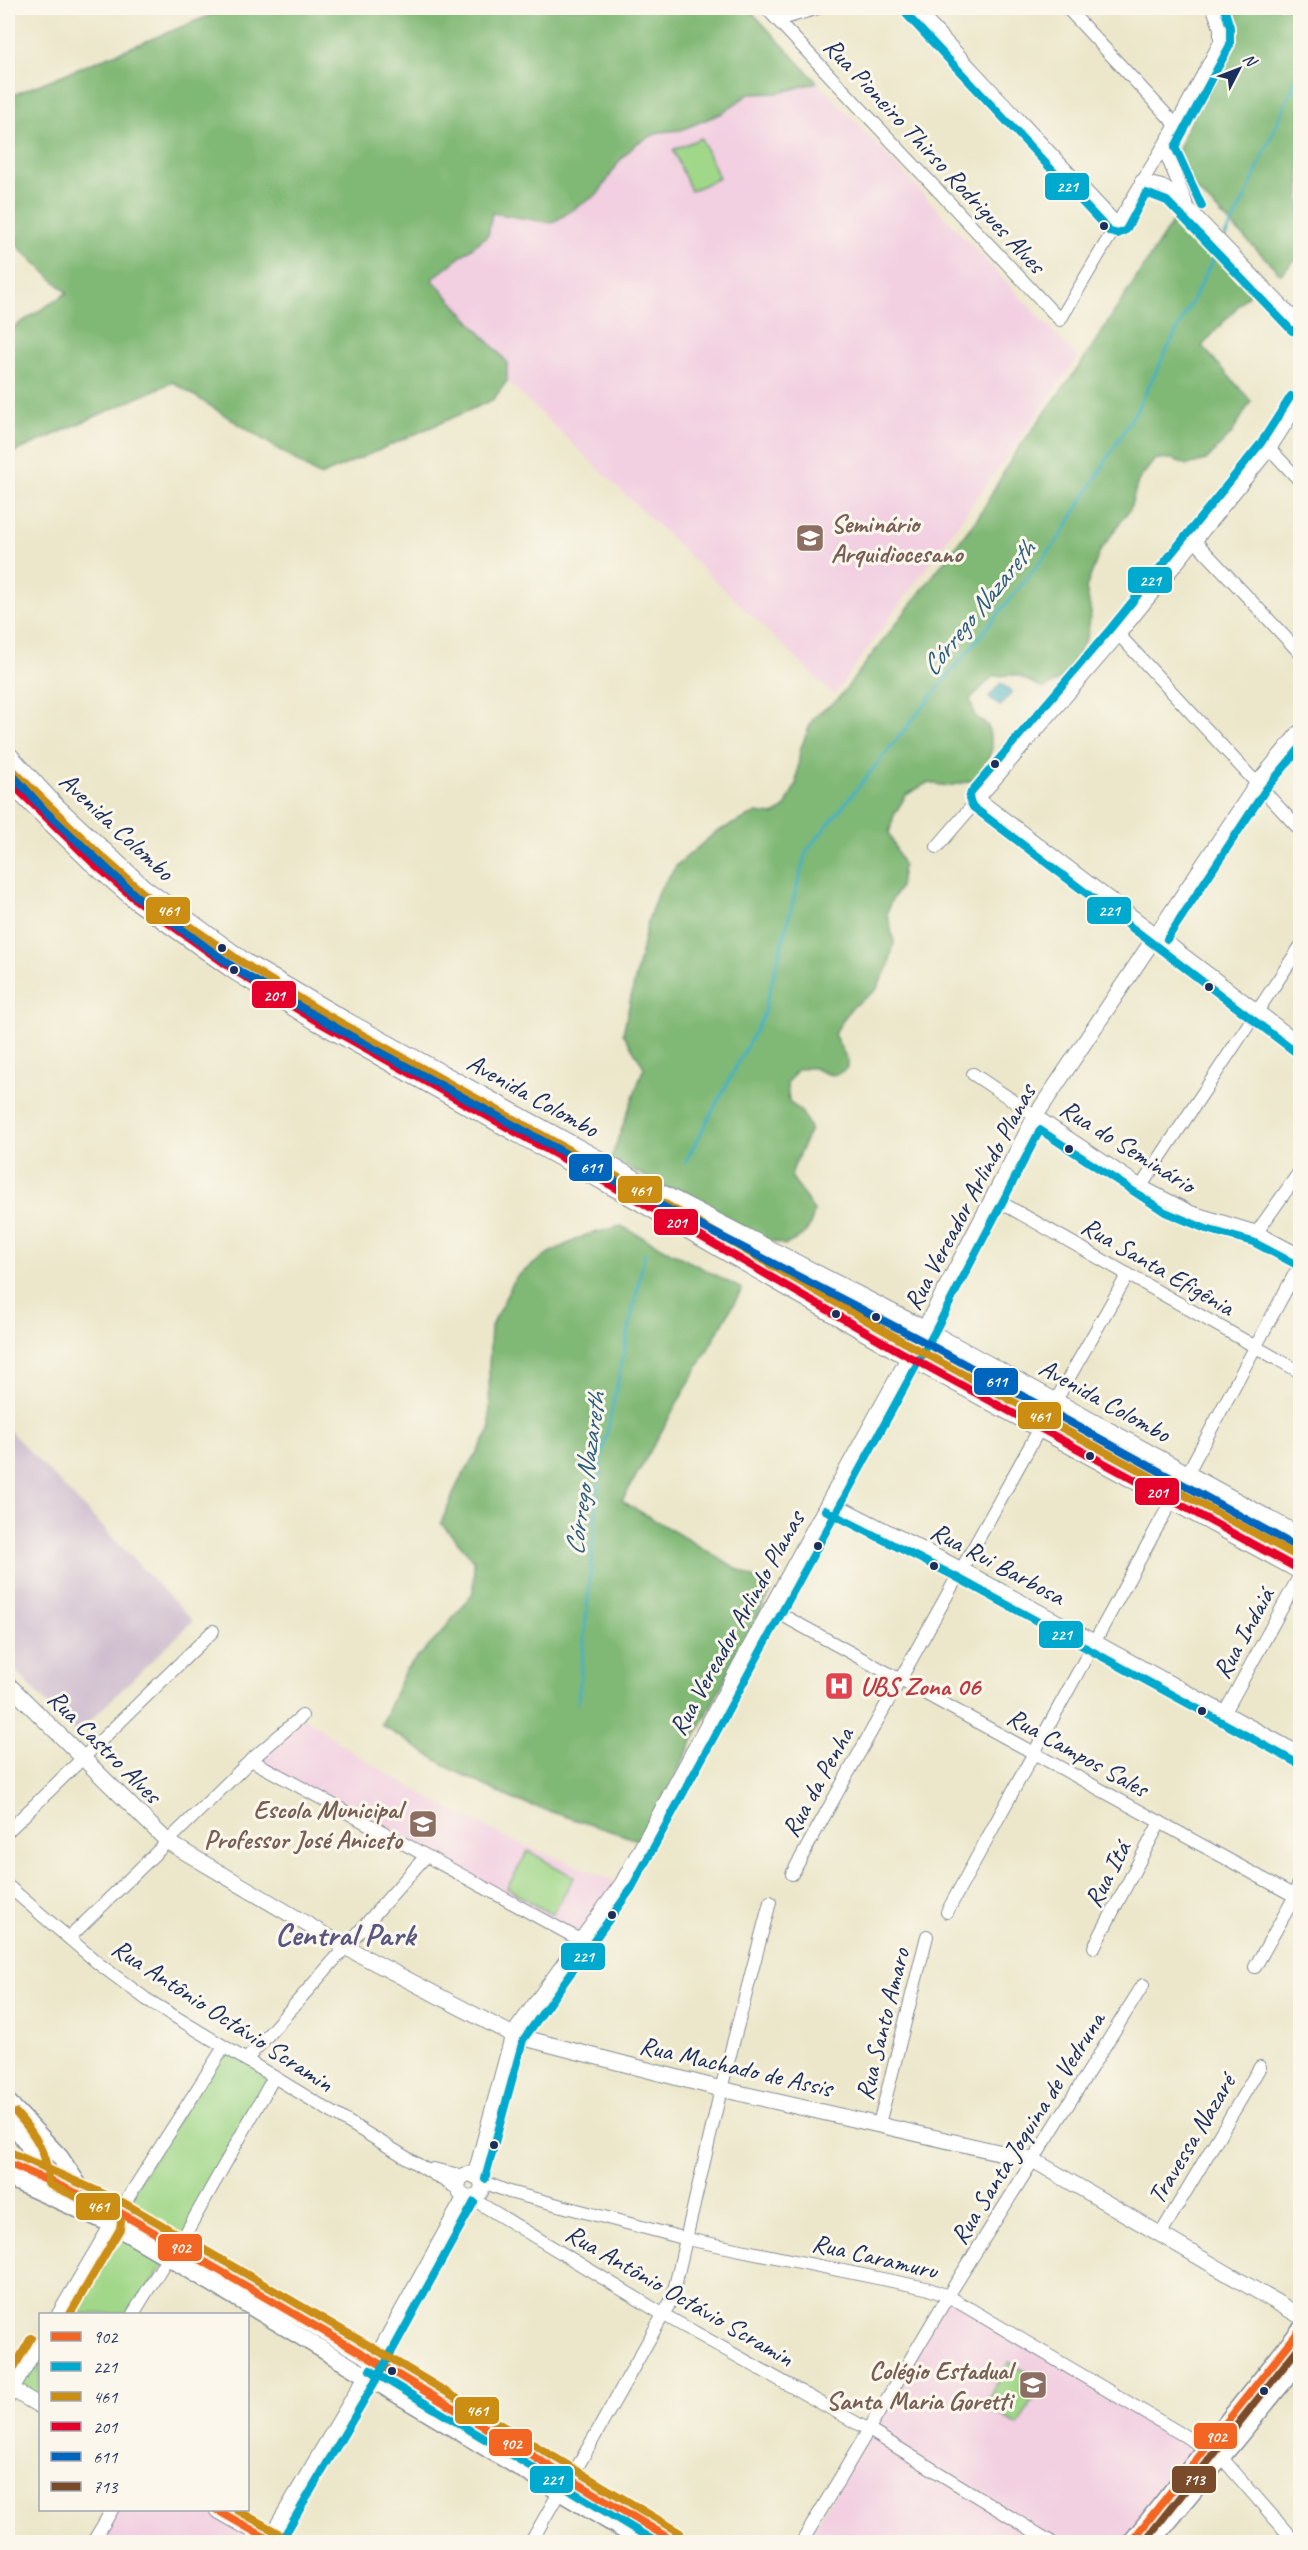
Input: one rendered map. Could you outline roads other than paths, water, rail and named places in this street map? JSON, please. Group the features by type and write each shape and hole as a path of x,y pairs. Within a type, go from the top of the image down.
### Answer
{"main road":[{"name":"Avenida Colombo","path":"8,755 53,804 143,888 248,964 345,1021 650,1188 924,1330 1300,1537"},
{"name":"Avenida Colombo","path":"8,780 45,819 122,888 234,970 338,1034 1300,1573"},
{"path":"1105,1463 1120,1437"},
{"path":"8,2102 60,2157 86,2196 115,2218"},
{"path":"8,2120 26,2139 38,2184"},
{"path":"8,2163 38,2184 115,2218 565,2485 675,2542"},
{"path":"8,2178 86,2196"},
{"path":"1131,2542 1300,2330"},
{"path":"1152,2542 1300,2362"},
{"path":"565,2485 643,2542"}],"street":[{"name":"Rua Pioneiro Thirso Rodrigues Alves","path":"766,8 1060,320 1117,224"},
{"path":"778,20 818,8"},
{"path":"915,8 1117,224 1163,147 1220,42 1220,28 1213,8"},
{"path":"1067,8 1176,124"},
{"path":"1163,147 1188,206"},
{"path":"1142,181 1162,186 1188,206 1300,324"},
{"path":"937,847 1119,635 1270,449 1300,402"},
{"path":"1270,449 1300,481"},
{"path":"1195,541 1300,653"},
{"path":"1119,635 1300,830"},
{"name":"Rua Vereador Arlindo Planas","path":"513,2035 622,1884 910,1356 1036,1116 1258,783 1300,732"},
{"path":"979,799 1300,1043"},
{"path":"1141,1186 1260,1011 1300,947"},
{"name":"Rua do Seminário","path":"973,1074 1141,1186 1191,1212 1257,1232 1300,1255"},
{"path":"1257,1232 1300,1171"},
{"name":"Rua Santa Efigênia","path":"993,1198 1300,1371"},
{"path":"1186,1474 1300,1264"},
{"path":"1055,1402 1128,1274"},
{"name":"Rua da Penha","path":"792,1874 1040,1428"},
{"path":"947,1912 1172,1500"},
{"name":"Rua Rui Barbosa","path":"830,1501 962,1568 1300,1754"},
{"name":"Rua Indaiá","path":"1225,1712 1300,1573"},
{"name":"Rua Campos Sales","path":"771,1609 1160,1822 1298,1894"},
{"path":"8,1831 213,1631"},
{"name":"Rua Castro Alves","path":"8,1684 168,1842"},
{"path":"69,1938 251,1760 302,1716"},
{"path":"251,1760 582,1941"},
{"name":"Rua Itá","path":"1094,1947 1160,1822"},
{"name":"Rua Machado de Assis","path":"168,1842 347,1948 513,2035 721,2090 1033,2160 1300,2316"},
{"path":"246,2060 425,1857"},
{"name":"Rua Antônio Octávio Scramin","path":"8,1886 146,1999 424,2167 469,2186 664,2315 868,2430 1051,2542"},
{"path":"1255,1967 1298,1894"},
{"path":"531,2542 672,2299 721,2090 770,1902"},
{"name":"Rua Santo Amaro","path":"879,2124 927,1936"},
{"name":"Rua Santa Joquina de Vedruna","path":"802,2542 948,2296 1143,1985"},
{"path":"219,2511 271,2541 371,2368 469,2186 513,2035"},
{"path":"59,2313 115,2218 224,2047"},
{"name":"Travessa Nazaré","path":"1160,2235 1260,2067"},
{"path":"134,2313 173,2252 274,2077"},
{"name":"Rua Caramuru","path":"469,2186 509,2192 687,2239 926,2288 948,2296 1222,2458 1295,2542"},
{"path":"39,2345 9,2392 39,2406"},
{"path":"93,2542 111,2511"}],"water":[{"path":"1001,683 1012,692 1000,706 989,697"}],"waterway":[{"name":"Córrego Nazareth","path":"1223,240 1246,196 1300,70"},
{"name":"Córrego Nazareth","path":"685,1163 763,1016 806,852 1061,536 1137,409 1220,246"},
{"name":"Córrego Nazareth","path":"578,1703 601,1461 645,1253"}],"place":[{"name":"Seminário Arquidiocesano","path":"810,538"},
{"name":"UBS Zona 06","path":"839,1686"},
{"name":"Escola Municipal Professor José Aniceto","path":"423,1824"},
{"name":"Colégio Estadual Santa Maria Goretti","path":"1033,2385"}],"district":[{"name":"Central Park","path":"345,1934"}]}
